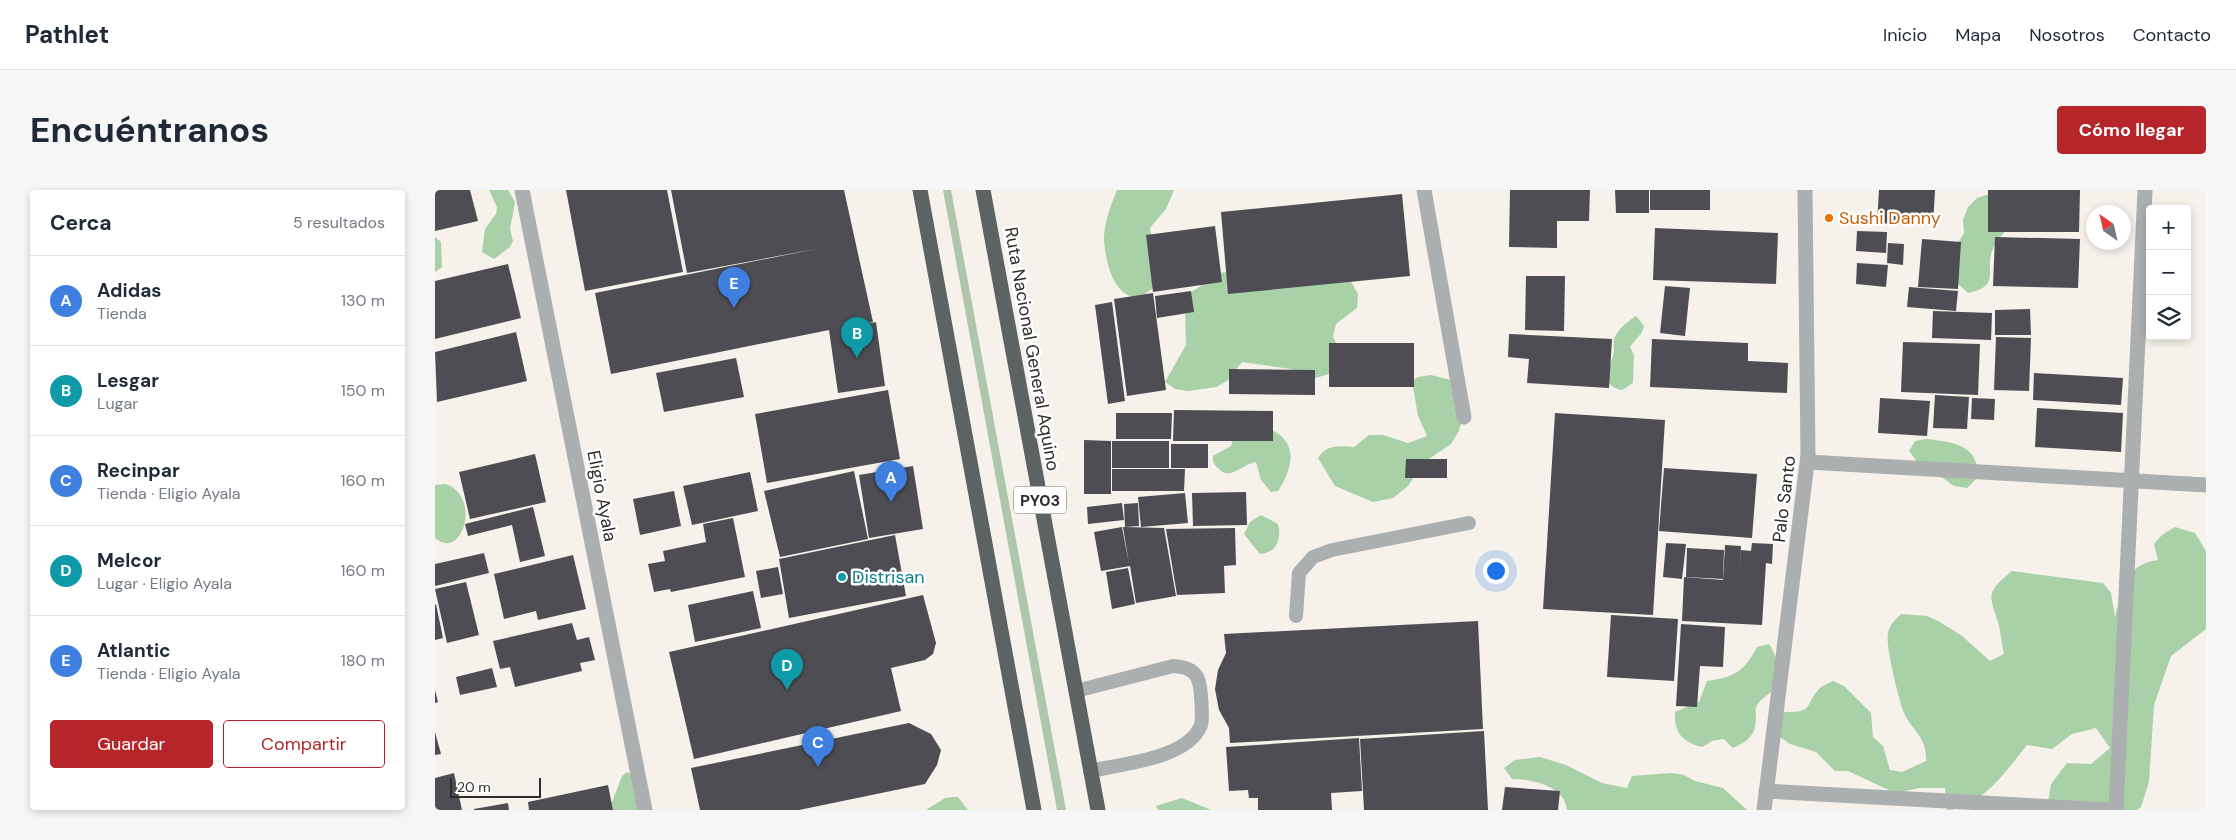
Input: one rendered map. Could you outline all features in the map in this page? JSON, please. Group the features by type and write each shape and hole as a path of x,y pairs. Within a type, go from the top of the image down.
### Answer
{"highway":[{"path":"920,190 1034,810"},
{"name":"Ruta Nacional General Aquino","path":"983,190 1098,810"}],"street":[{"name":"Eligio Ayala","path":"522,190 645,810"},
{"path":"1424,190 1464,417"},
{"name":"Palo Santo","path":"1764,810 1808,462 1805,190"},
{"path":"2116,810 2145,190"},
{"path":"1808,462 2206,485"},
{"path":"1766,791 2109,810"}],"lane":[{"path":"1296,616 1299,573 1313,557 1332,550 1469,523"},
{"path":"1076,691 1173,666 1185,666 1195,672 1200,685 1202,725 1191,740 1163,756 1090,771"}],"green space":[{"path":"489,190 508,190 515,202 510,229 513,241 510,247 494,259 482,252 485,229 496,214 497,207"},
{"path":"943,190 951,190 1066,810 1057,810"},
{"path":"1117,190 1174,190 1166,209 1150,228 1161,282 1141,297 1129,296 1116,284 1107,261 1104,233 1108,214"},
{"path":"1989,194 2013,222 1992,251 1988,282 1978,290 1968,293 1957,283 1957,245 1964,233 1963,220 1968,207 1977,198"},
{"path":"435,237 441,242 442,267 435,272"},
{"path":"1345,271 1358,294 1357,308 1336,324 1333,337 1345,359 1339,371 1316,378 1291,369 1242,362 1227,381 1216,387 1188,391 1175,389 1165,382 1186,345 1185,306 1188,294 1223,272 1276,284"},
{"path":"1636,316 1644,326 1642,332 1630,347 1634,355 1633,383 1622,390 1614,388 1608,379 1614,351 1614,340 1620,329"},
{"path":"1431,375 1451,380 1462,419 1459,431 1451,444 1423,463 1408,486 1393,498 1373,502 1335,486 1318,458 1325,450 1338,446 1354,447 1369,435 1383,435 1408,443 1427,436 1418,416 1412,381 1418,377"},
{"path":"1270,429 1286,441 1291,456 1290,465 1278,491 1271,492 1261,480 1256,462 1234,472 1224,473 1213,462 1213,456 1231,446 1233,440"},
{"path":"1927,439 1955,444 1970,452 1975,458 1977,478 1967,488 1954,486 1943,478 1924,471 1909,451 1915,441"},
{"path":"445,484 456,490 463,500 465,512 464,524 460,534 454,541 445,543 435,538 435,485"},
{"path":"1261,515 1278,524 1279,539 1271,551 1260,554 1244,534 1250,522"},
{"path":"2175,527 2195,533 2206,551 2206,629 2171,656 2154,705 2149,782 2141,807 2137,810 2052,810 2047,808 2051,784 2067,763 2091,764 2110,748 2096,728 2072,734 2052,749 2027,745 2002,776 1982,795 1971,803 1947,810 1945,788 1920,788 1895,793 1848,771 1835,771 1816,752 1790,744 1770,730 1782,712 1805,709 1821,687 1833,681 1844,686 1871,713 1873,737 1883,746 1890,770 1902,772 1926,761 1922,740 1904,713 1890,660 1888,633 1891,625 1901,614 1927,616 1938,621 1961,635 1990,661 2004,654 1992,601 1993,590 2012,571 2103,583 2111,593 2115,617 2127,580 2138,567 2147,562 2158,560 2154,544 2162,535"},
{"path":"1769,644 1777,661 1778,681 1772,691 1757,705 1755,726 1749,738 1733,748 1724,739 1712,741 1702,747 1684,739 1676,726 1675,712 1699,702 1707,681 1724,678 1737,672 1743,668 1757,647"},
{"path":"1540,757 1566,765 1602,783 1627,788 1632,776 1671,773 1684,775 1695,781 1723,788 1747,810 1567,810 1565,802 1554,790 1538,782 1512,779 1504,768 1515,760"},
{"path":"627,772 633,775 648,810 609,810 622,776"},
{"path":"958,797 968,810 926,810 945,798"},
{"path":"1182,798 1211,810 1158,810 1156,806"}],"building":[{"path":"435,190 470,190 478,221 435,231"},
{"path":"566,190 667,190 683,272 585,291"},
{"path":"671,190 844,190 873,322 860,325 876,322 885,386 838,393 829,330 611,374 595,293 821,248 687,273"},
{"path":"1510,190 1590,190 1589,221 1557,221 1557,248 1509,247"},
{"path":"1615,190 1649,190 1649,213 1616,213"},
{"path":"1650,190 1710,190 1710,210 1650,210"},
{"path":"1879,190 1935,190 1933,226 1877,223"},
{"path":"1988,190 2080,190 2079,232 1988,232"},
{"path":"1402,194 1410,276 1228,294 1221,212"},
{"path":"1215,226 1222,282 1153,292 1146,235"},
{"path":"1655,228 1778,233 1776,284 1653,280"},
{"path":"1857,231 1887,232 1886,253 1856,251"},
{"path":"1995,237 2080,239 2078,288 1993,286"},
{"path":"1922,239 1961,242 1958,289 1918,287"},
{"path":"1888,243 1904,244 1903,265 1887,263"},
{"path":"1857,263 1888,265 1886,287 1856,284"},
{"path":"508,264 521,318 435,339 435,281"},
{"path":"1526,276 1565,276 1564,331 1525,330"},
{"path":"1665,286 1690,288 1685,336 1660,333"},
{"path":"1909,287 1958,291 1956,311 1907,307"},
{"path":"1191,291 1194,312 1157,318 1155,296"},
{"path":"1153,293 1166,390 1127,396 1114,299"},
{"path":"1112,302 1125,401 1108,404 1095,305"},
{"path":"2030,309 2031,335 1995,335 1995,310"},
{"path":"1933,311 1992,313 1991,340 1932,338"},
{"path":"516,332 527,381 437,402 435,352"},
{"path":"1509,334 1612,339 1609,388 1527,383 1529,359 1508,357"},
{"path":"1996,337 2031,338 2029,391 1994,390"},
{"path":"1652,339 1748,343 1748,361 1788,363 1787,393 1650,387"},
{"path":"1903,342 1980,344 1978,395 1901,392"},
{"path":"1329,343 1414,343 1414,387 1329,387"},
{"path":"736,358 744,397 664,412 656,373"},
{"path":"1229,369 1315,370 1315,395 1229,394"},
{"path":"2034,373 2123,378 2121,405 2033,400"},
{"path":"888,390 900,459 767,483 755,414"},
{"path":"1935,395 1969,397 1967,429 1933,428"},
{"path":"1880,398 1930,401 1927,436 1878,433"},
{"path":"1972,398 1995,399 1994,420 1971,419"},
{"path":"2037,408 2123,413 2121,452 2035,447"},
{"path":"1174,410 1273,411 1273,441 1173,441"},
{"path":"1116,413 1172,413 1171,439 1116,439"},
{"path":"1555,413 1665,420 1653,615 1543,609"},
{"path":"1084,440 1111,441 1111,494 1084,494"},
{"path":"1112,441 1169,441 1169,468 1112,468"},
{"path":"1171,444 1208,444 1208,468 1171,468"},
{"path":"535,454 546,502 470,519 459,472"},
{"path":"1406,459 1447,459 1447,478 1405,478"},
{"path":"913,466 923,529 869,538 859,475"},
{"path":"1664,468 1757,474 1752,538 1659,531"},
{"path":"1112,469 1185,469 1184,491 1112,491"},
{"path":"854,471 868,539 780,557 764,491"},
{"path":"750,472 758,511 692,525 683,486"},
{"path":"674,491 681,526 640,535 633,499"},
{"path":"1246,492 1247,525 1193,526 1192,493"},
{"path":"1185,493 1188,523 1141,527 1138,497"},
{"path":"1122,503 1124,520 1088,524 1087,507"},
{"path":"1138,503 1139,526 1125,527 1124,504"},
{"path":"533,507 545,556 520,562 512,525 468,536 465,524"},
{"path":"733,518 745,577 671,592 670,589 654,592 648,564 665,561 663,551 706,542 703,524"},
{"path":"1122,527 1129,564 1123,527 1164,528 1176,596 1136,603 1130,566 1101,571 1094,532"},
{"path":"1235,528 1236,565 1224,566 1225,593 1177,595 1166,529"},
{"name":"Distrisan","path":"895,535 906,596 789,618 779,559"},
{"path":"1666,543 1686,544 1682,579 1663,577"},
{"path":"1752,543 1773,544 1772,564 1766,563 1762,625 1682,621 1684,577 1723,580 1725,545 1741,546 1740,568 1741,550 1751,551"},
{"path":"1687,548 1724,550 1723,579 1686,577"},
{"path":"484,553 489,573 435,586 435,564"},
{"path":"573,555 586,609 538,620 536,611 504,619 494,574"},
{"path":"778,567 783,594 761,598 756,571"},
{"path":"1128,568 1135,604 1112,609 1106,572"},
{"path":"466,582 479,635 447,643 435,589"},
{"path":"753,591 761,628 695,642 688,605"},
{"path":"923,595 936,643 933,654 925,660 891,668 901,711 694,759 669,652"},
{"path":"435,605 443,638 435,640"},
{"path":"1611,615 1678,619 1674,681 1607,677"},
{"path":"1478,621 1483,729 1230,743 1229,728 1219,710 1215,689 1218,670 1226,653 1224,634"},
{"path":"572,623 577,640 589,637 595,660 580,663 582,671 515,687 510,667 500,669 493,641"},
{"path":"1681,624 1725,627 1723,667 1700,666 1697,707 1676,706"},
{"path":"492,668 497,687 460,695 456,677"},
{"path":"435,690 438,702 435,703"},
{"path":"909,723 931,734 941,750 937,765 925,784 799,810 700,810 691,768"},
{"path":"1484,731 1488,810 1364,810 1360,739"},
{"path":"435,732 441,754 435,755"},
{"path":"1359,738 1362,791 1331,793 1332,810 1258,810 1258,798 1249,798 1248,790 1229,791 1226,747"},
{"path":"454,773 462,810 435,810 435,778"},
{"path":"608,785 613,810 529,810 528,802"},
{"path":"1505,787 1560,791 1558,810 1502,810"},
{"path":"508,803 509,810 474,810 474,809"}],"place":[{"name":"Sushi Danny","path":"1829,218"},
{"name":"Atlantic","path":"734,308"},
{"name":"Lesgar","path":"857,358"},
{"name":"Adidas","path":"891,502"},
{"name":"Distrisan","path":"842,577"},
{"name":"Melcor","path":"787,690"},
{"name":"Recinpar","path":"818,767"}]}
